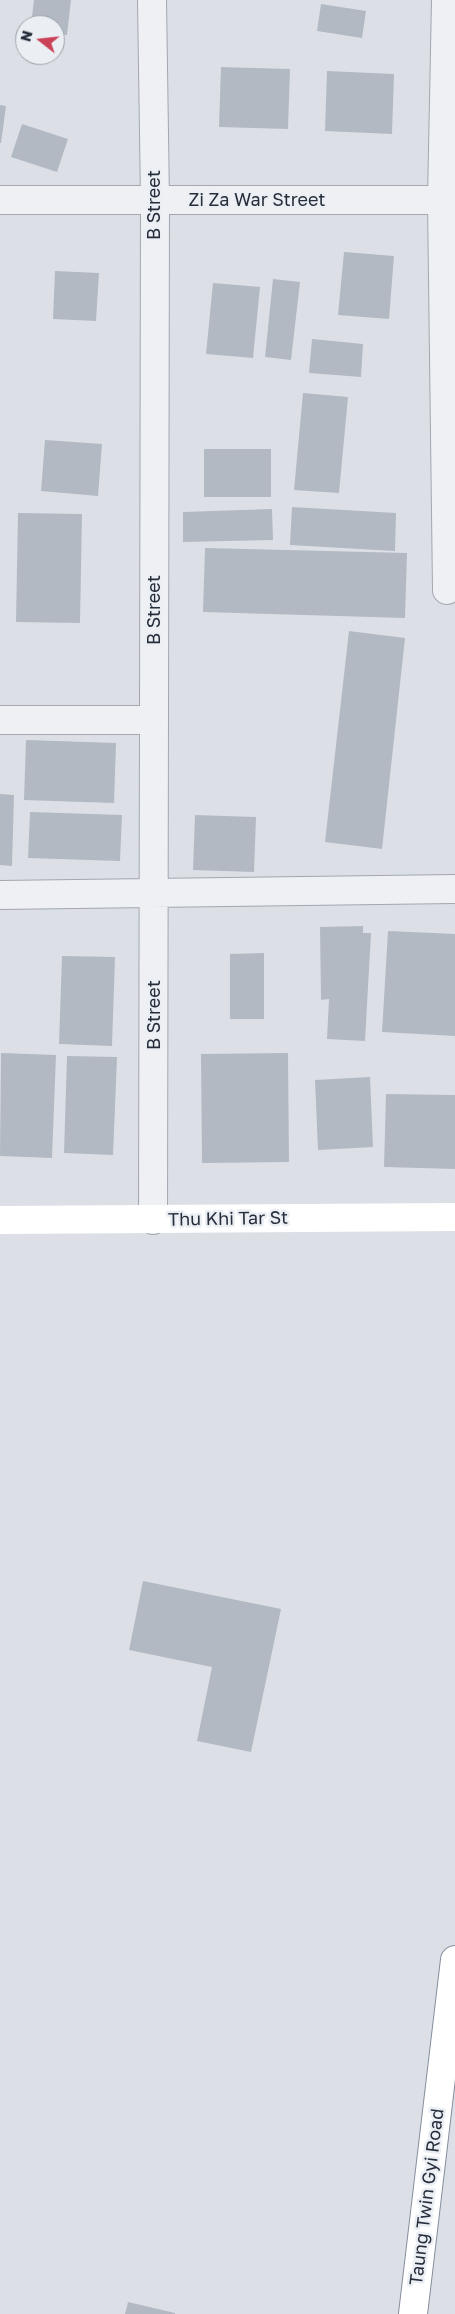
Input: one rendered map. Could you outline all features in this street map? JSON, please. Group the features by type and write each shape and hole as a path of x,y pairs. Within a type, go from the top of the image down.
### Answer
{"main road":[{"name":"Thu Khi Tar St","path":"0,1220 455,1217"},
{"name":"Taung Twin Gyi Road","path":"413,2314 455,1960"}],"street":[{"name":"B Street","path":"152,0 155,200 153,1220"},
{"path":"446,0 448,200 447,590"},
{"name":"Zi Za War Street","path":"0,200 448,200"},
{"path":"0,720 154,720"},
{"path":"0,895 455,888"}],"building":[{"path":"34,0 71,0 67,35 65,35 65,15 32,15"},
{"path":"321,4 366,11 362,38 317,31"},
{"path":"221,67 290,69 288,129 219,127"},
{"path":"327,71 394,74 392,134 325,131"},
{"path":"0,105 6,106 1,143 0,143"},
{"path":"22,124 68,139 57,172 11,157"},
{"path":"344,252 394,256 389,319 338,315"},
{"path":"55,271 99,273 96,321 53,319"},
{"path":"273,279 300,282 291,360 265,357"},
{"path":"213,283 260,287 253,358 206,354"},
{"path":"312,339 363,344 361,377 309,373"},
{"path":"303,393 348,397 339,493 294,490"},
{"path":"45,440 102,444 98,496 41,491"},
{"path":"204,449 271,449 271,497 204,497"},
{"path":"292,507 396,513 395,551 290,545"},
{"path":"272,509 273,540 183,542 183,512"},
{"path":"18,513 82,514 80,623 16,622"},
{"path":"205,548 407,553 405,618 203,612"},
{"path":"349,631 405,638 382,849 325,842"},
{"path":"26,740 116,743 114,803 24,800"},
{"path":"0,794 14,795 12,866 0,865"},
{"path":"30,812 122,815 120,861 28,858"},
{"path":"195,815 256,817 254,872 193,870"},
{"path":"363,926 363,933 371,933 365,1041 327,1039 329,999 321,1000 320,927"},
{"path":"388,931 455,934 455,1036 382,1032"},
{"path":"264,953 264,1019 230,1019 230,954"},
{"path":"62,956 115,957 112,1046 59,1044"},
{"path":"1,1053 56,1055 52,1158 0,1156"},
{"path":"288,1053 289,1162 202,1163 201,1054"},
{"path":"67,1056 117,1057 113,1155 64,1153"},
{"path":"370,1077 373,1147 318,1150 315,1080"},
{"path":"386,1094 455,1095 455,1169 384,1167"},
{"path":"143,1581 281,1609 251,1752 197,1741 212,1667 129,1650"},
{"path":"128,2302 175,2313 175,2314 125,2314"}]}
